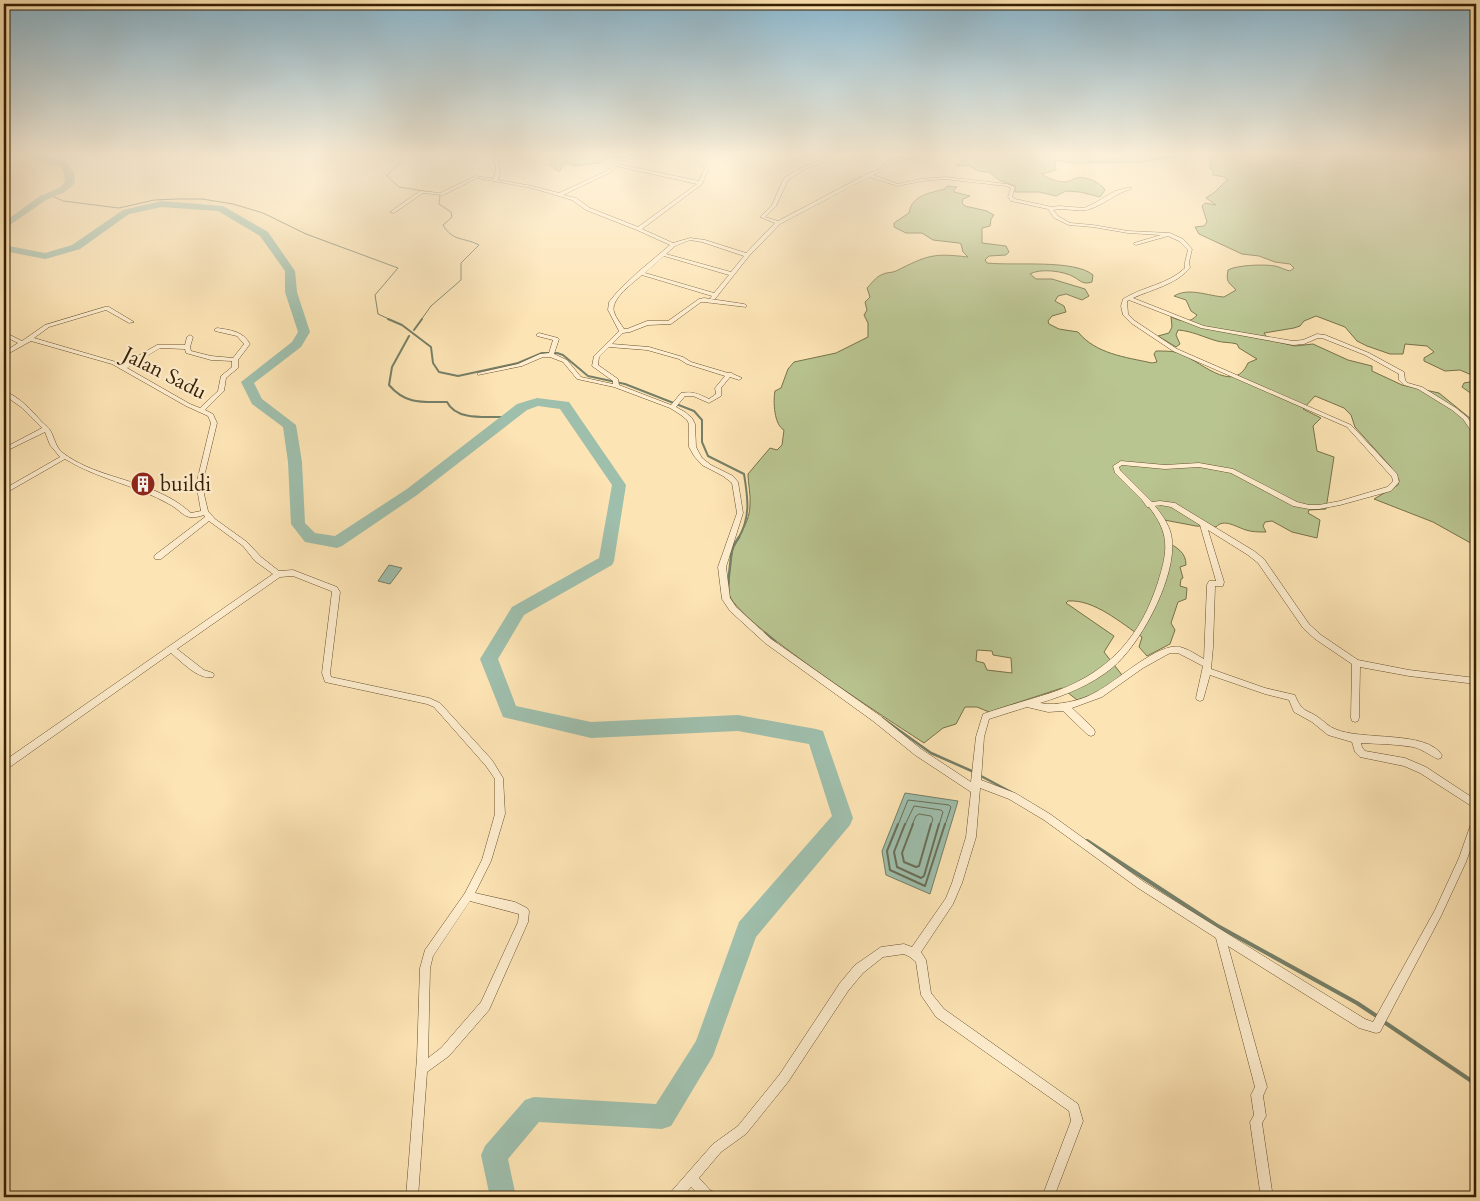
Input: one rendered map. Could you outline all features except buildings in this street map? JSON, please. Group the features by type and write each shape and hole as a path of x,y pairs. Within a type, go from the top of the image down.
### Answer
{"street":[{"path":"392,212 396,209"},
{"path":"588,209 639,229 672,245"},
{"path":"639,229 665,209"},
{"path":"771,209 762,217 778,223"},
{"path":"712,301 747,255 778,223 804,209"},
{"path":"914,953 950,901 957,883 971,837 980,737 986,717 1029,704 1086,681 1109,666 1132,642 1154,602 1168,560 1167,529 1160,517 1117,471 1116,466 1121,463 1165,467 1199,465 1233,471 1295,504 1310,507 1324,506 1369,495 1389,488 1396,482 1391,470 1349,426 1175,350 1144,331 1125,314 1124,306 1128,298 1167,284 1182,275 1188,268 1187,262 1190,250 1181,240 1168,234 1128,232 1069,224 1056,217 1051,209"},
{"path":"1136,244 1168,234"},
{"path":"622,332 611,310 612,302 640,273 672,245 688,239 697,240 747,255"},
{"path":"662,254 732,274"},
{"path":"640,273 716,295"},
{"path":"1128,298 1187,322 1218,330 1293,343 1304,342 1312,337 1320,336 1351,346 1402,373 1402,380 1406,384 1420,388 1454,409 1466,418 1476,434"},
{"path":"744,306 699,301 670,323 647,323 632,330 622,332 596,357 595,366 627,391 674,405 686,414 692,421 694,428 692,442 695,454 705,466 724,473 735,482 740,513 722,567 726,599 733,609 768,641 876,718 918,752 976,784 1012,796 1047,818 1141,885 1363,1024 1376,1028 1438,913 1463,860 1476,821"},
{"path":"4,354 30,339 47,326 107,308 131,322"},
{"path":"202,410 221,390 223,377 235,368 235,360 246,346 244,338 237,334 217,330"},
{"path":"4,334 22,343"},
{"path":"539,335 556,338 552,353"},
{"path":"190,337 187,350 191,353 211,358 235,360"},
{"name":"Jalan Sadu","path":"30,339 114,363 188,405 211,415 214,423 201,477 201,494 207,515"},
{"path":"608,345 647,348 739,378"},
{"path":"122,368 159,346 187,347"},
{"path":"480,374 520,365 542,355 552,353 564,360 581,379 616,384"},
{"path":"674,405 683,394 694,394 709,401 719,395 718,388 730,374"},
{"path":"4,393 24,405 46,429 52,446 64,457 94,472 120,479 157,495 180,506 189,515 207,515 245,544 258,559 278,574 300,575 330,586 336,592 326,673 328,680 437,705 489,763 499,778 500,814 494,840 486,861 468,896 427,961 412,1197"},
{"path":"4,450 46,429"},
{"path":"4,492 64,457"},
{"path":"1149,505 1160,503 1172,505 1251,553 1260,561 1306,626 1318,637 1356,663 1409,673 1476,681"},
{"path":"158,557 207,515"},
{"path":"1200,698 1207,668 1212,626 1210,619 1211,585 1212,583 1220,584 1204,525"},
{"path":"4,766 278,574"},
{"path":"171,649 201,672 210,675"},
{"path":"1029,704 1048,708 1064,707 1099,695 1140,666 1169,650 1178,650 1207,668 1265,691 1292,697 1297,709 1315,719 1331,732 1356,739 1414,743 1422,745 1438,755"},
{"path":"1355,718 1356,663"},
{"path":"1064,707 1091,732"},
{"path":"1356,739 1358,749 1363,754 1405,762 1423,770 1476,805"},
{"path":"421,1069 451,1046 485,1006 523,922 524,911 520,907 502,905 468,896"},
{"path":"1220,935 1261,1087 1257,1095 1260,1116 1256,1122 1266,1191 1265,1197"},
{"path":"674,1197 717,1148 742,1130 778,1086 844,987 859,968 881,952 904,949 914,953 922,960 926,995 940,1013 1074,1108 1077,1121 1048,1197"},
{"path":"691,1178 706,1194 712,1197"}],"green space":[{"path":"910,209 978,209 994,215 990,226 982,228 982,243 1006,246 1009,252 1006,255 989,256 985,260 987,263 1058,265 1084,270 1093,275 1092,282 1086,283 1070,275 1058,272 1040,271 1030,274 1036,279 1052,279 1085,289 1089,296 1082,300 1066,294 1058,296 1055,301 1064,306 1066,312 1052,316 1048,321 1049,324 1059,329 1078,332 1093,345 1112,354 1152,363 1157,362 1154,354 1156,351 1176,352 1224,376 1234,376 1242,373 1248,363 1257,359 1239,348 1237,344 1220,342 1178,330 1176,335 1180,344 1176,347 1158,336 1169,333 1172,327 1171,317 1188,321 1197,315 1191,311 1186,300 1174,296 1180,293 1192,292 1224,297 1236,290 1228,282 1227,274 1228,270 1238,267 1270,265 1290,271 1294,268 1290,264 1275,262 1259,256 1242,254 1199,234 1195,227 1204,226 1207,222 1203,209 1476,209 1476,397 1462,387 1464,383 1475,381 1474,376 1460,370 1445,371 1424,361 1424,358 1434,352 1427,346 1405,344 1403,354 1390,354 1357,341 1345,327 1316,316 1294,328 1264,333 1269,340 1295,346 1313,344 1348,360 1372,366 1372,371 1402,385 1439,393 1476,423 1476,546 1433,522 1374,499 1398,485 1399,480 1390,466 1355,427 1351,415 1344,408 1315,396 1303,409 1321,418 1313,426 1317,451 1334,457 1326,509 1309,510 1308,513 1320,520 1317,538 1292,532 1272,521 1265,522 1263,526 1266,532 1261,532 1248,531 1226,523 1219,524 1216,527 1196,526 1159,519 1166,541 1183,554 1186,561 1186,565 1180,567 1183,578 1181,579 1180,586 1187,588 1186,599 1178,602 1171,623 1175,630 1170,644 1147,656 1139,647 1142,637 1107,613 1078,601 1068,601 1066,603 1114,636 1104,652 1122,675 1096,694 1077,700 1062,688 989,712 977,707 965,707 956,724 943,728 924,743 816,671 756,625 737,606 729,593 730,570 732,552 747,522 750,511 748,474 770,448 777,450 782,445 784,430 776,418 774,401 775,391 781,388 788,369 794,362 836,353 868,337 868,323 864,315 867,310 865,302 870,297 867,288 879,276 894,272 931,256 968,257 963,252 959,243 933,240 922,233 906,233 894,227 894,223 909,213","holes":["977,650 992,651 993,655 1011,658 1012,673 987,670 984,663 976,661"]}],"water":[{"path":"389,565 402,568 390,584 378,581"},
{"path":"905,793 958,801 930,894 886,875 882,851"}],"waterway":[{"path":"4,226 28,209"},
{"path":"4,245 5,248 45,256 76,247 126,212 139,209"},
{"path":"222,209 264,234 290,271 291,292 304,332 297,344 247,382 257,401 289,425 295,462 298,524 310,538 337,542 412,492 522,407 537,402 564,405 619,485 606,561 518,611 489,659 509,712 591,730 738,723 816,737 843,818 747,930 705,1048 662,1117 534,1109 494,1155 503,1197"},
{"path":"250,209 263,213 306,234 398,268 375,295 378,314 391,320"},
{"path":"421,320 431,306 461,280 461,263 479,245 455,237 447,230 443,225 452,217 451,212 447,209"},
{"path":"388,319 402,325 431,347 433,363 439,372 458,376 518,363 542,353 557,353 563,355 588,376 625,384 694,411 702,420 702,442 708,456 744,474 747,515 739,537"},
{"path":"414,330 422,319"},
{"path":"409,336 392,367 389,385 395,391 415,401 447,402 458,413 474,417 509,417"},
{"path":"728,584 732,548 739,537"},
{"path":"765,633 776,643"},
{"path":"882,718 931,753 974,772"},
{"path":"979,775 1011,792"},
{"path":"1087,841 1216,925 1357,1003 1378,1017"},
{"path":"1384,1022 1476,1084"}],"place":[{"name":"buildi","path":"143,484"}]}
